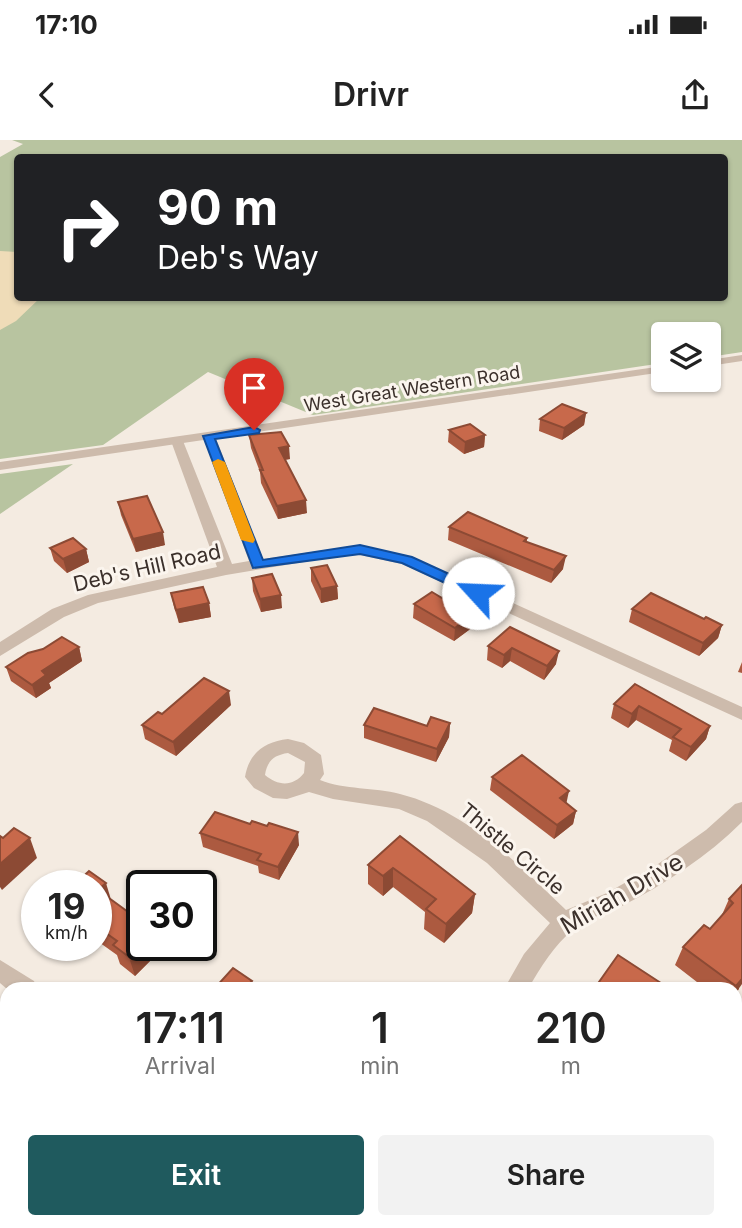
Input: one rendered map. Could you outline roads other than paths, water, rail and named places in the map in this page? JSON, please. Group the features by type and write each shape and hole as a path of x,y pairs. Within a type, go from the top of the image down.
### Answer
{"street":[{"path":"721,361 742,358"},
{"name":"West Great Western Road","path":"0,466 651,371"},
{"path":"209,436 258,565"},
{"path":"177,441 226,570"},
{"name":"Deb's Hill Road","path":"0,650 42,622 75,605 226,570 360,550 393,555 742,714"},
{"name":"Thistle Circle","path":"308,783 324,792 388,798 412,805 447,822 486,851 565,923"},
{"name":"Miriah Drive","path":"520,982 549,937 574,916 613,900 696,850 742,810"},
{"path":"0,970 16,982"}]}
